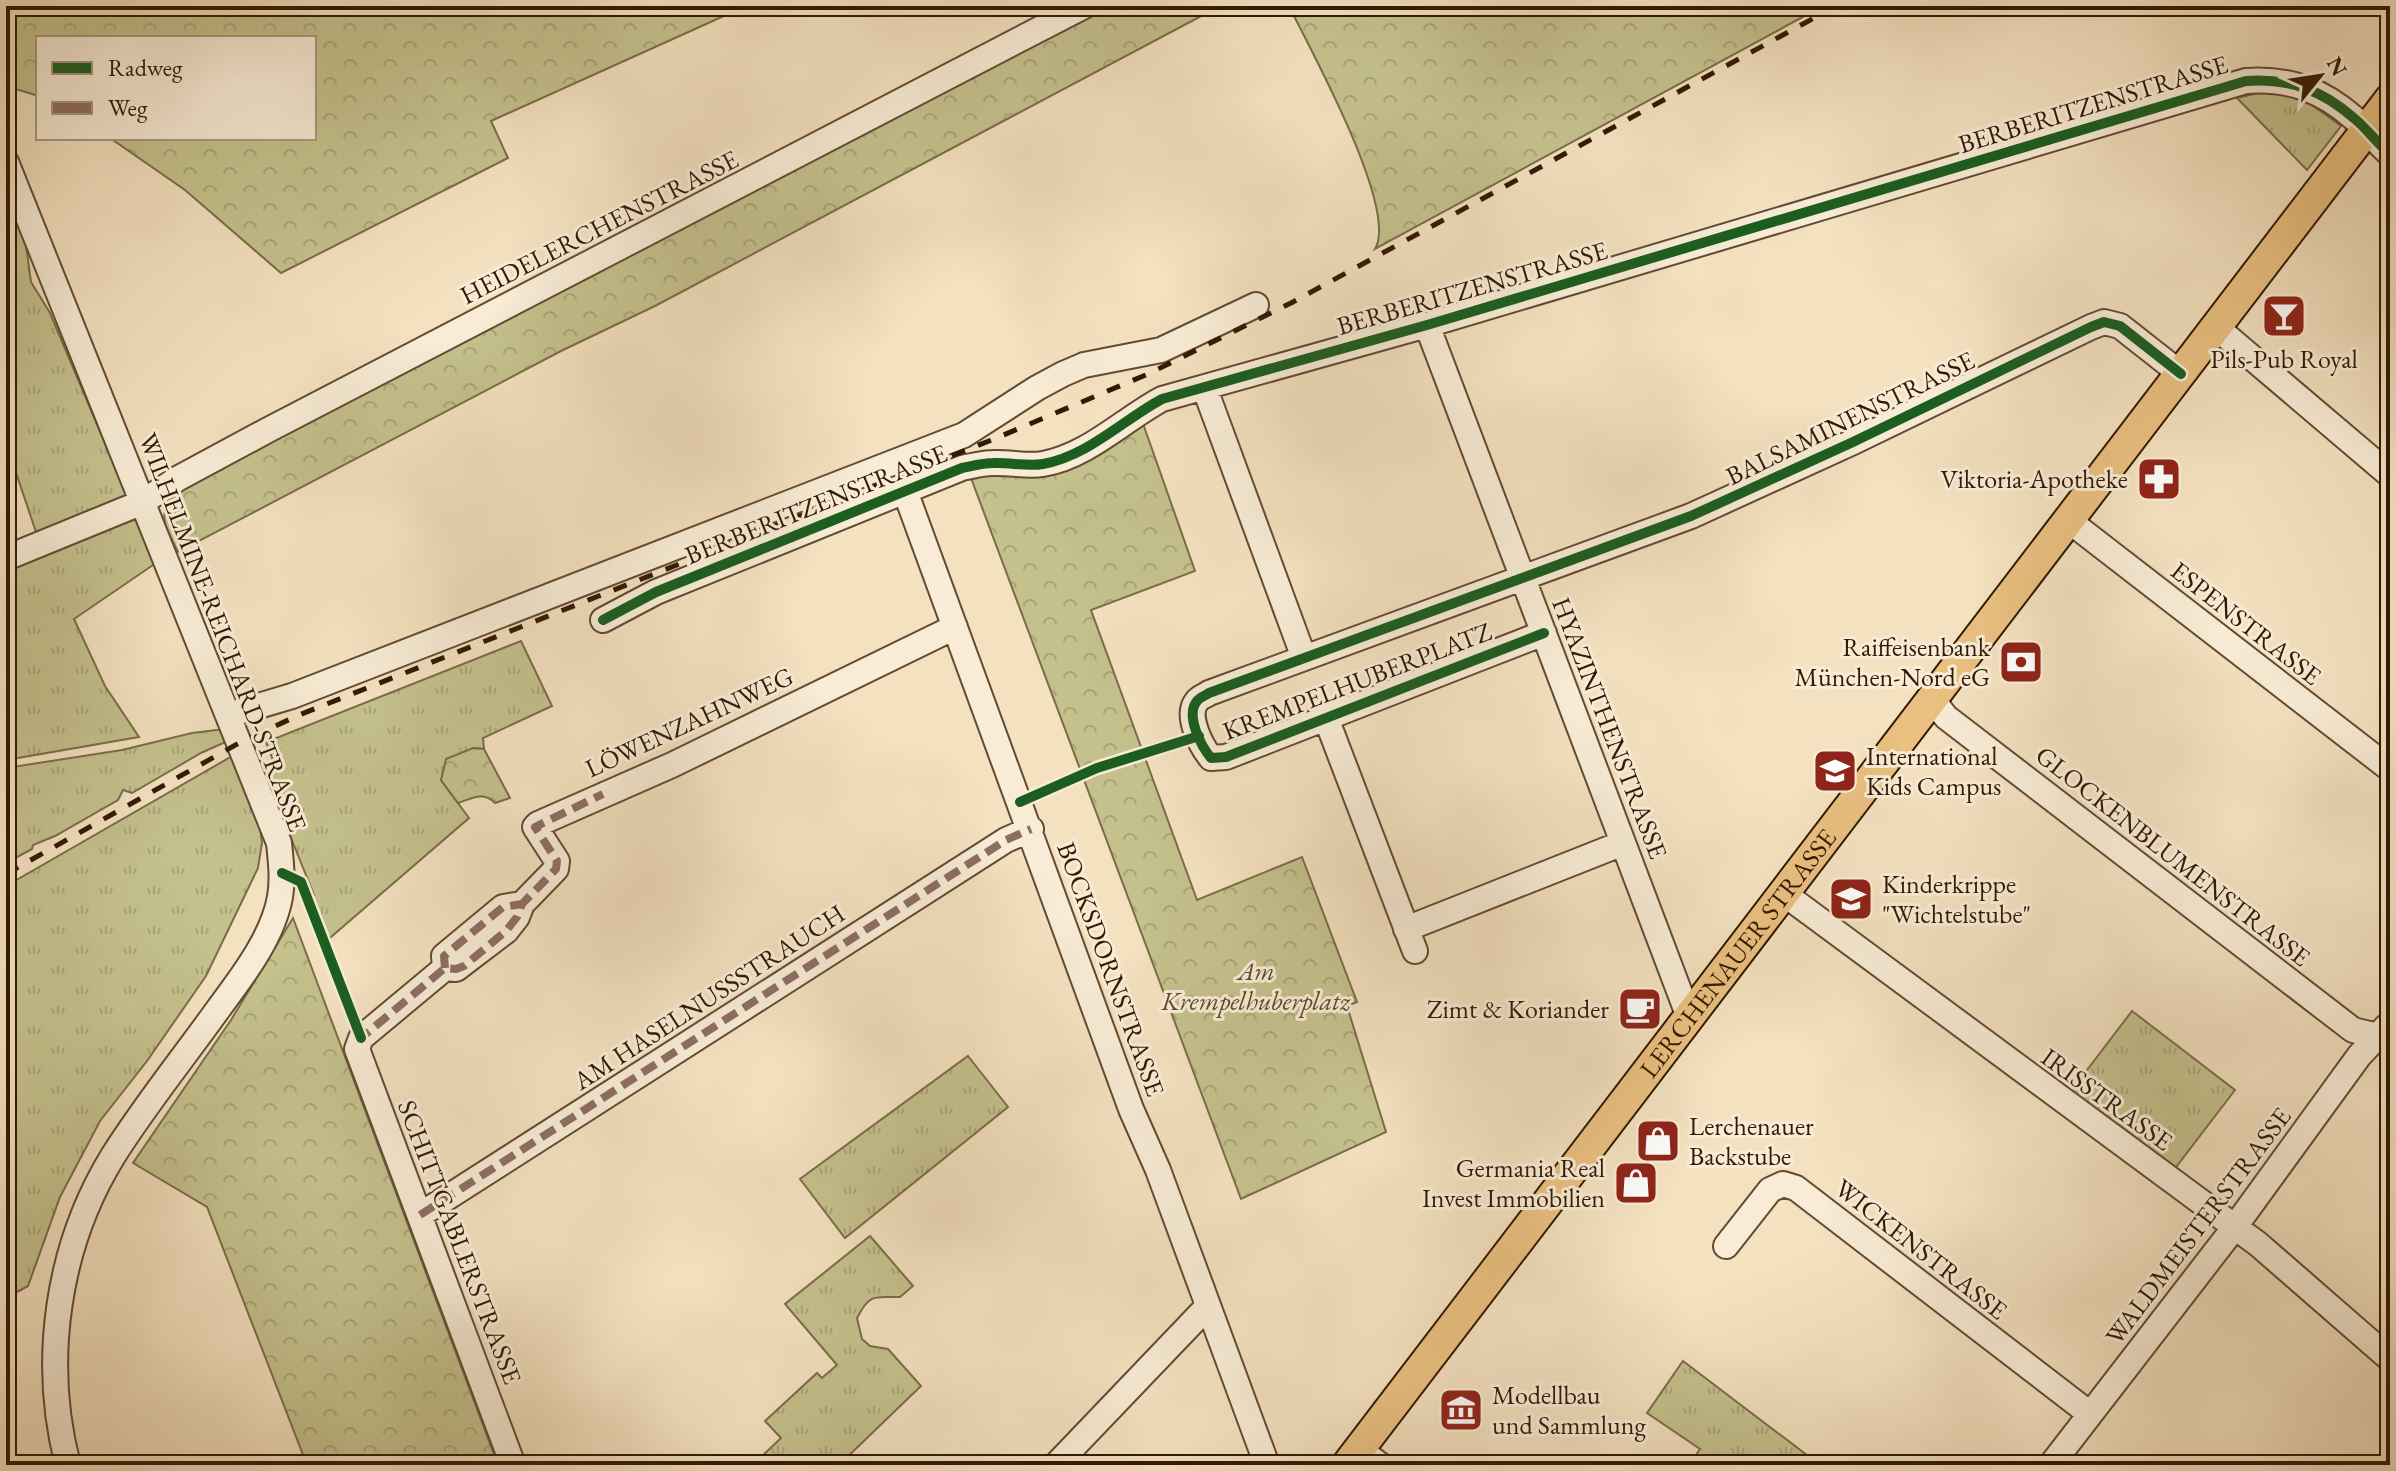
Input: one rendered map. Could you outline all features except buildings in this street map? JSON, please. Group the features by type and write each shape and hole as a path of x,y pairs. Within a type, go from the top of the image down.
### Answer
{"main road":[{"name":"LERCHENAUER STRASSE","path":"1362,1460 1689,1017 2390,99"}],"street":[{"name":"HEIDELERCHENSTRASSE","path":"6,558 143,502 177,479 282,423 1084,6"},
{"name":"BERBERITZENSTRASSE","path":"603,620 656,592 962,468 992,463 1044,464 1094,443 1162,399 1427,325 2246,81 2275,79 2319,92 2356,119 2390,154"},
{"name":"WILHELMINE-REICHARD-STRASSE","path":"6,162 279,843 282,873 279,901 253,961 114,1155 85,1213 61,1295 54,1344 57,1427 68,1465"},
{"name":"BERBERITZENSTRASSE","path":"228,715 292,696 894,463 964,435 1063,374 1084,365 1161,350 1256,305"},
{"name":"BALSAMINENSTRASSE","path":"1523,577 1731,499 2104,322 2120,326 2181,374"},
{"name":"HYAZINTHENSTRASSE","path":"1427,325 1689,1017"},
{"path":"2217,328 2390,475"},
{"path":"1205,389 1304,658"},
{"name":"BOCKSDORNSTRASSE","path":"905,491 1131,1109 1158,1170 1267,1465"},
{"name":"ESPENSTRASSE","path":"2068,520 2390,769"},
{"name":"KREMPELHUBERPLATZ","path":"1523,577 1209,693 1196,701 1192,714 1204,750 1211,758 1226,757 1544,633"},
{"name":"LÖWENZAHNWEG","path":"361,1038 445,968 456,969 506,931 522,904 556,869 557,861 535,827 538,824 672,765 955,627"},
{"name":"GLOCKENBLUMENSTRASSE","path":"1932,699 1946,717 2353,1030 2386,1032"},
{"path":"1326,718 1410,940 1623,843"},
{"name":"AM HASELNUSSSTRAUCH","path":"420,1215 1006,840 1031,829"},
{"name":"IRISSTRASSE","path":"1783,893 2258,1244 2390,1359"},
{"name":"WALDMEISTERSTRASSE","path":"2051,1465 2234,1228 2359,1056 2386,1032"},
{"name":"SCHITTGABLERSTRASSE","path":"361,1038 357,1049 513,1465"},
{"name":"WICKENSTRASSE","path":"1726,1246 1770,1190 1783,1184 1796,1188 2090,1414"},
{"path":"1056,1465 1208,1306"}],"green space":[{"path":"6,6 746,6 491,121 508,158 281,273 185,190 113,140 316,140 316,36 36,36 36,95 6,86"},
{"path":"1094,6 1220,6 655,306 561,351 178,552 164,521 166,508 175,490"},
{"path":"1289,6 1823,6 1375,249 1379,229 1375,200 1364,166 1332,91"},
{"path":"2267,91 2307,102 2341,126 2307,170 2237,98"},
{"path":"6,195 26,245 31,282 50,313 129,500 44,534 36,532 6,443"},
{"name":"Am Krempelhuberplatz","path":"1140,415 1195,571 1091,610 1197,900 1302,857 1357,1002 1347,1006 1386,1132 1241,1199 965,462 1042,462"},
{"path":"131,518 138,519 156,563 74,619 105,686 139,737 6,760 6,567"},
{"path":"521,641 552,706 483,738 484,749 473,748 441,780 469,818 324,943 307,899 314,895 264,771 276,768 266,742"},
{"path":"224,729 230,740 132,793 123,790 118,800 33,845 32,849 6,863 6,768 122,750 192,733"},
{"path":"473,748 484,749 510,798 495,803 486,797 477,797 458,803 441,780 446,759"},
{"path":"234,755 258,811 262,843 258,868 206,976 147,1061 100,1121 60,1197 28,1286 6,1298 6,886"},
{"path":"293,918 498,1465 307,1465 207,1207 133,1163 231,1020"},
{"path":"2132,1011 2235,1090 2173,1171 2071,1091"},
{"path":"968,1056 1008,1107 845,1238 800,1179"},
{"path":"870,1236 913,1286 900,1297 874,1298 866,1304 857,1318 862,1339 870,1346 888,1349 921,1386 839,1465 769,1465 761,1457 781,1438 765,1421 817,1373 822,1378 837,1365 785,1304"},
{"path":"1683,1361 1820,1465 1694,1465 1691,1462 1700,1449 1647,1413"}],"railway":[{"path":"6,874 239,743 299,715 994,439 1148,374 1291,303 1836,6"}],"marked path":[{"path":"359,1033 361,1038 445,968 464,966 506,931 522,904 556,869 557,861 535,827 603,794"},
{"path":"420,1215 1006,840 1031,829"},
{"path":"445,968 444,956 503,907 522,904"}],"cycle path":[{"path":"603,620 656,592 962,468 989,463 1037,465 1059,460 1090,445 1162,399 1427,325 2246,81 2291,84 2318,93 2355,119 2390,154"},
{"path":"1544,633 1226,757 1211,758 1194,722 1194,707 1209,693 1691,516 2104,322 2120,326 2181,374"},
{"path":"1020,802 1097,768 1199,736"},
{"path":"282,873 301,882 361,1038"}],"place":[{"name":"Pils-Pub Royal","path":"2284,316"},
{"name":"Viktoria-Apotheke","path":"2159,479"},
{"name":"Raiffeisenbank München-Nord eG","path":"2021,662"},
{"name":"International Kids Campus","path":"1835,771"},
{"name":"Kinderkrippe \"Wichtelstube\"","path":"1851,899"},
{"name":"Zimt & Koriander","path":"1640,1009"},
{"name":"Lerchenauer Backstube","path":"1658,1141"},
{"name":"Germania Real Invest Immobilien","path":"1636,1183"},
{"name":"Modellbau und Sammlung","path":"1461,1410"}]}
